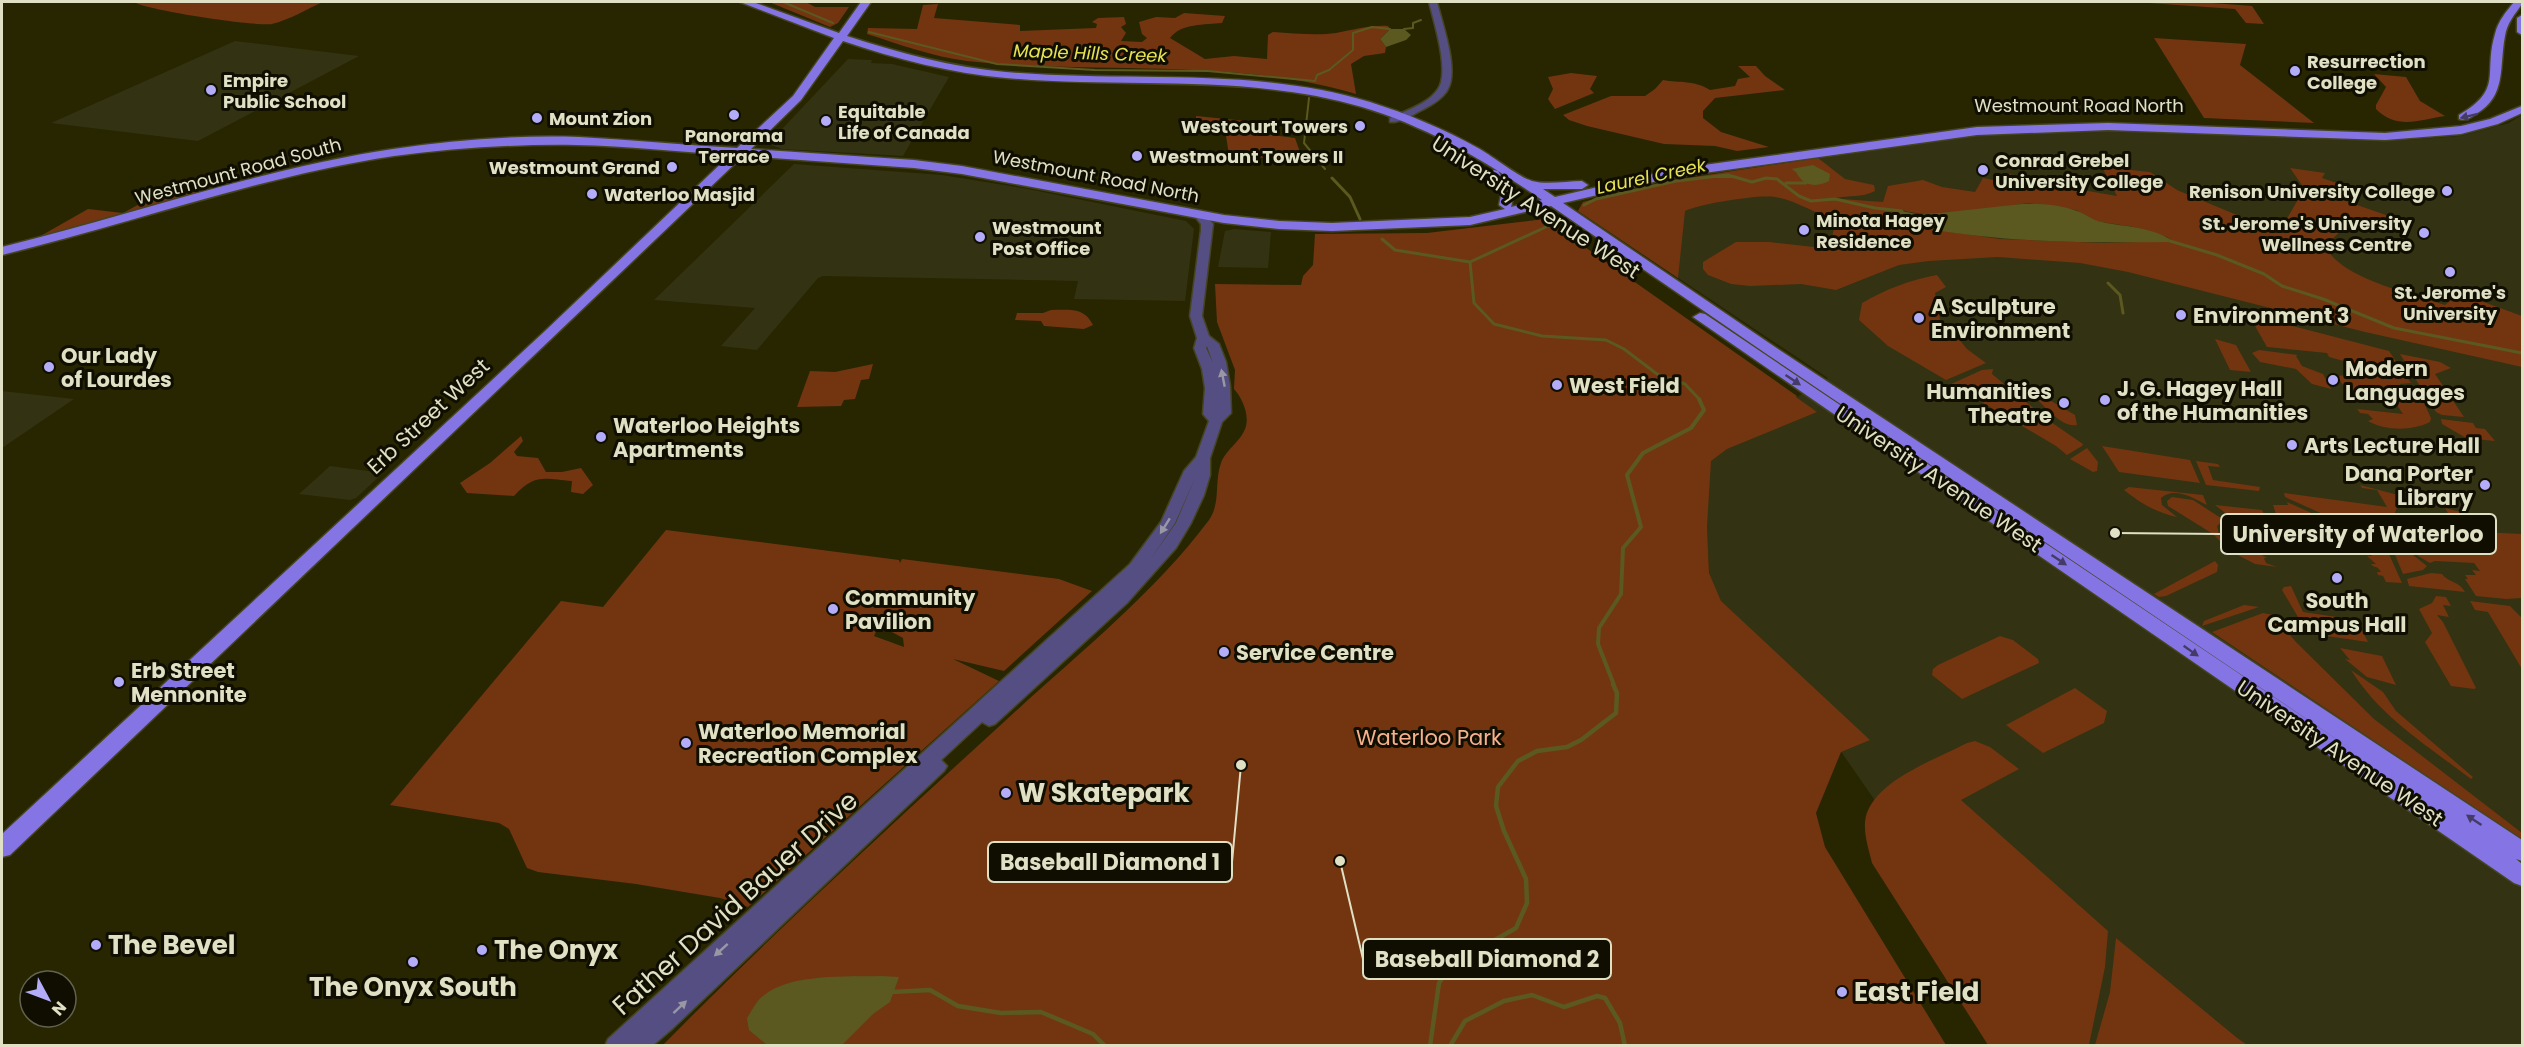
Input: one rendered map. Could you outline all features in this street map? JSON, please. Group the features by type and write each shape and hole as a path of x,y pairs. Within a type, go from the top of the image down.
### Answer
{"main road":[{"name":"University Avenue West","path":"745,2 840,37 919,62 975,72 1058,77 1241,82 1303,90 1346,100 1352,105 1397,118 1468,146 1529,185 1544,204 2523,876"},
{"name":"Erb Street West","path":"2,848 797,98 866,2"},
{"path":"2509,62 2505,31 2507,18 2519,2"},
{"path":"2523,18 2523,32"},
{"name":"Westmount Road North","path":"1446,221 1506,205 1544,204 1582,185 1679,165 1961,124 2011,120 2077,119 2365,128 2454,119 2480,113 2504,99"},
{"name":"Westmount Road North","path":"739,154 914,164 962,170 1257,224 1332,228 1470,221 1675,173 1977,131 2023,127 2093,126 2403,135 2469,128 2523,109"},
{"name":"University Avenue West","path":"1397,118 1444,143 1544,204 2523,852"},
{"path":"755,138 775,156"},
{"name":"Westmount Road South","path":"2,251 94,228 294,172 396,152 461,144 578,141 739,154"},
{"path":"719,172 746,162 775,156"},
{"path":"1494,174 1497,182 1508,195 1506,205"},
{"path":"1529,185 1582,185"},
{"path":"1496,216 1544,204"}],"street":[{"path":"1397,118 1436,96 1446,83 1447,71 1433,2"},
{"name":"Father David Bauer Drive","path":"616,1046 966,727 1136,568 1168,524 1191,471 1203,458 1216,421 1210,414 1212,388 1209,369 1200,348 1203,338 1196,316 1207,230 1200,215"},
{"name":"Father David Bauer Drive","path":"636,1046 665,1022 1141,580 1166,551 1182,526 1205,474 1203,458"}],"shaded area":[{"path":"1390,29 1404,29 1411,35 1406,40 1386,47 1380,39"},
{"name":"Empire Public School","path":"235,41 359,56 198,141 51,123"},
{"path":"848,59 872,60 871,63 892,64 949,77 903,156 782,149 768,144"},
{"path":"2522,115 2522,1045 2000,1045 1878,805 1842,753 1711,611 1703,455 1828,378 1578,211 1583,202 1668,181 1983,134 2096,130 2405,140 2461,136 2509,123"},
{"path":"794,164 942,175 1023,188 1186,221 1194,229 1185,301 1074,299 1078,281 823,276 818,278 757,350 721,346 755,308 654,300"},
{"path":"1813,165 1830,174 1829,181 1818,185 1810,184 1804,182 1791,169"},
{"path":"2022,204 2064,207 2099,221 2149,230 2174,242 2078,242 1981,236 1917,227 1905,220 1897,210 1916,214 1940,213"},
{"path":"1234,229 1271,232 1268,268 1218,267 1225,231"},
{"path":"2,391 74,399 2,448"},
{"path":"330,466 383,473 356,498 350,500 299,494"},
{"path":"899,977 890,1002 873,1014 842,1045 767,1045 749,1030 747,1018 756,1003 774,989 788,983 820,978"}],"green space":[{"path":"134,2 323,2 285,20 263,24 179,13"},
{"path":"769,2 806,2 815,7 849,7 838,23 830,27"},
{"path":"2134,2 2199,2 2252,6 2264,24 2246,23 2235,9"},
{"path":"938,4 934,18 1020,25 1020,31 1096,28 1097,24 1092,22 1098,18 1124,17 1126,24 1121,27 1126,33 1121,41 1142,42 1147,38 1142,34 1139,22 1156,17 1175,18 1184,13 1225,16 1222,23 1187,27 1170,38 1205,59 1234,56 1267,59 1268,35 1273,32 1321,34 1374,26 1388,26 1390,29 1380,39 1386,47 1385,53 1364,56 1351,64 1356,94 1262,75 967,61 929,53 867,34 868,28 917,29 923,5"},
{"path":"2154,38 2246,44 2240,65 2314,123 2204,118"},
{"path":"1738,66 1756,66 1765,76 1785,90 1715,98 1703,111 1703,118 1721,132 1769,147 1737,151 1715,146 1664,144 1587,126 1569,120 1563,115 1611,96 1645,96 1663,80 1693,83 1710,90 1735,86 1738,79 1750,77"},
{"path":"1571,73 1597,76 1590,89 1594,93 1555,109 1548,99 1553,89 1548,77"},
{"path":"2374,74 2406,77 2420,101 2445,116 2409,122 2392,120 2376,109 2386,87"},
{"path":"1196,116 1246,121 1240,131 1295,138 1300,152 1311,162 1245,156 1237,165 1225,163 1229,155 1224,123 1196,123"},
{"path":"1818,158 1845,179 1874,185 1875,191 1870,193 1835,198 1842,199 1883,202 1888,186 1923,180 1942,187 1975,192 1983,178 1993,180 1999,173 2008,173 2022,180 2056,176 2088,191 2117,196 2102,167 2150,172 2177,190 2244,218 2281,229 2300,196 2311,198 2290,168 2325,173 2322,178 2352,188 2349,191 2352,192 2343,200 2403,221 2351,221 2325,246 2333,258 2361,276 2396,290 2445,305 2459,293 2522,316 2522,367 2365,332 2128,272 2080,263 1998,257 1929,261 1899,265 1836,290 1801,284 1750,286 1731,284 1708,275 1703,269 1703,262 1736,242 1769,242 1823,248 1831,241 1836,221 1798,204 1767,196 1729,200 1685,211 1678,278 1578,211 1583,202 1668,181","holes":["2029,203 2076,210 2095,221 2134,227 2173,241 2103,243 2000,239 1917,227 1904,219 1901,213 1903,210 1914,213 1946,213"]},
{"path":"169,188 200,193 37,238 88,209 123,213"},
{"name":"Waterloo Park","path":"1545,219 1817,412 1727,449 1711,461 1707,527 1709,573 1721,601 1870,740 1841,752 1816,813 1825,847 1946,1045 662,1046 831,881 1138,600 1187,548 1209,520 1215,507 1221,463 1226,453 1241,436 1247,421 1244,406 1234,389 1235,370 1217,322 1215,284 1301,285 1303,276 1313,265 1315,234 1427,233"},
{"path":"1937,275 1946,287 1935,293 1942,330 1951,340 1958,338 1967,349 1986,363 1946,380 1888,346 1859,320 1862,303 1898,286"},
{"path":"1051,310 1081,312 1093,325 1084,329 1044,326 1041,321 1015,320 1017,313 1043,313"},
{"path":"2254,316 2389,351 2411,383 2400,384 2401,387 2361,392 2347,391 2337,376 2357,374 2351,363 2329,357 2327,353 2267,347 2251,319"},
{"path":"2215,339 2236,345 2251,372 2230,370"},
{"path":"2259,350 2298,355 2296,356 2302,366 2323,374 2331,389 2312,384 2296,369 2260,362 2252,353"},
{"path":"2400,354 2440,362 2451,368 2435,374 2464,417 2442,415 2436,412"},
{"path":"873,364 869,379 861,380 855,399 844,400 841,406 797,407 810,371 835,372"},
{"path":"1993,369 1992,374 2048,420 2083,444 2082,446 2067,455 2056,446 1951,384 1982,370"},
{"path":"2034,389 2044,393 2041,395 2075,415 2077,425 2071,425 2054,416 2035,397"},
{"path":"2387,390 2420,394 2431,418 2430,422 2399,429 2382,427 2368,421 2373,419 2368,414 2360,413 2357,409 2403,414 2392,398 2375,396 2375,392"},
{"path":"2441,419 2473,423 2476,428 2485,429 2495,441 2466,438 2442,424"},
{"path":"521,436 523,441 514,452 517,456 538,458 546,472 562,472 581,468 593,485 583,494 571,492 572,481 540,479 528,484 514,496 467,493 460,483 490,463"},
{"path":"2102,446 2190,460 2200,483 2119,472"},
{"path":"2087,448 2098,462 2097,471 2093,472 2070,459"},
{"path":"2196,461 2218,464 2220,467 2208,466 2213,480 2260,487 2259,491 2206,485"},
{"path":"2360,485 2402,496 2391,522 2336,520 2285,497 2284,493 2387,507 2377,490 2362,488"},
{"path":"2129,487 2203,495 2207,505 2178,493 2161,498 2162,505 2177,517 2143,503 2124,490"},
{"path":"2172,497 2193,500 2224,520 2217,526 2221,542 2213,534 2168,506 2167,501"},
{"path":"2287,502 2325,519 2277,517 2273,505 2288,505"},
{"path":"2215,505 2262,510 2266,518 2228,515"},
{"path":"2445,508 2489,519 2493,524 2453,522"},
{"path":"2277,524 2341,526 2385,545 2402,583 2386,582 2383,576 2378,575 2377,572 2381,572 2371,564 2376,564 2367,556 2372,556 2369,551 2340,545 2338,539 2311,535 2312,540 2284,536 2278,531"},
{"path":"2235,526 2259,541 2262,555 2267,558 2264,558 2266,563 2277,567 2255,564 2230,551 2236,546 2229,535"},
{"path":"2397,528 2522,534 2522,598 2476,596 2465,579 2468,579 2465,575 2476,575 2472,570 2480,571 2474,563 2435,561 2430,563 2418,556 2418,551 2444,552 2445,547 2420,541 2391,544"},
{"name":"Waterloo Memorial Recreation Complex","path":"666,530 899,560 900,563 902,559 1059,579 1092,591 1004,671 953,659 999,681 748,907 720,898 636,884 538,872 527,868 509,829 499,823 390,805 561,601 603,607","holes":["879,625 903,638 904,647 874,636"]},
{"path":"2405,544 2438,545 2441,548 2414,549 2413,555 2427,566 2423,570 2403,574 2393,550 2402,550"},
{"path":"2215,561 2218,565 2217,572 2166,596 2159,597 2154,594"},
{"path":"2431,573 2442,574 2465,592 2409,586 2407,579"},
{"path":"2291,586 2303,612 2357,620 2368,642 2319,635 2298,617 2282,590 2284,587"},
{"path":"2436,596 2446,597 2451,606 2443,605 2449,617 2437,615 2443,622 2476,688 2474,689 2451,686 2425,642 2432,633 2419,609 2432,603"},
{"path":"2470,601 2510,606 2521,617 2522,669 2488,612 2475,610"},
{"path":"2244,605 2259,607 2202,626 2204,621"},
{"path":"2263,613 2273,615 2296,642 2374,719 2522,833 2522,840 2212,632"},
{"path":"2000,636 2013,640 2038,659 2039,663 1962,699 1932,675 1933,669 1938,665"},
{"path":"2340,648 2382,656 2396,685 2367,677 2345,659 2350,660"},
{"path":"2351,670 2383,692 2396,711 2473,777 2471,779 2390,716 2363,687"},
{"path":"2075,688 2107,711 2104,723 2043,753 2006,725"},
{"path":"1975,741 1990,747 2019,769 1961,800 2108,931 2105,967 2089,1045 1988,1045 1872,863 1865,822 1869,808 1878,795 1922,765"},
{"path":"2116,938 2247,1045 2095,1045 2110,992"}],"waterway":[{"name":"Maple Hills Creek","path":"783,2 833,23"},
{"path":"1404,29 1413,28 1413,23 1421,20"},
{"name":"Maple Hills Creek","path":"869,32 997,64 1095,70 1208,71 1315,81 1317,75 1329,70 1353,50 1353,33 1372,27 1390,29"},
{"path":"1309,98 1304,143 1325,169"},
{"name":"Laurel Creek","path":"1584,205 1596,199 1676,181 1727,175"},
{"name":"Laurel Creek","path":"1728,175 1752,182 1766,178 1777,179 1799,196 1811,201 1835,199 1875,208 1902,211"},
{"name":"Laurel Creek","path":"1714,177 1734,177"},
{"path":"1332,178 1350,197 1360,219"},
{"path":"1786,183 1806,183"},
{"name":"Laurel Creek","path":"1470,262 1546,227"},
{"path":"1382,239 1395,250 1470,262"},
{"name":"Laurel Creek","path":"2170,241 2217,255 2264,274 2282,286 2323,299 2394,328 2522,353"},
{"name":"Laurel Creek","path":"1470,262 1474,303 1494,324 1542,336 1606,340 1624,349 1657,374 1685,384 1700,400"},
{"path":"2108,283 2120,295 2123,313"},
{"name":"Laurel Creek","path":"1614,685 1598,644 1599,628 1621,594 1623,548 1641,527 1627,475 1643,453 1691,428 1704,410 1699,399"},
{"name":"Laurel Creek","path":"1430,1046 1439,983 1451,965 1516,928 1527,903 1526,879 1504,831 1496,806 1498,787 1518,761 1537,751 1567,747 1581,740 1616,713 1617,693 1613,684"},
{"name":"Laurel Creek","path":"891,992 930,990 958,1006 1001,1013 1041,1012 1093,1034 1105,1046"},
{"path":"1450,1046 1465,1021 1504,1001 1532,995 1564,1007 1597,996 1605,998 1620,1023 1625,1046"}],"place":[{"name":"Resurrection College","path":"2295,71"},
{"name":"Empire Public School","path":"211,90"},
{"name":"Panorama Terrace","path":"734,115"},
{"name":"Mount Zion","path":"537,118"},
{"name":"Equitable Life of Canada","path":"826,121"},
{"name":"Westcourt Towers","path":"1360,126"},
{"name":"Westmount Towers II","path":"1137,156"},
{"name":"Westmount Grand","path":"672,167"},
{"name":"Conrad Grebel University College","path":"1983,170"},
{"name":"Renison University College","path":"2447,191"},
{"name":"Waterloo Masjid","path":"592,194"},
{"name":"Minota Hagey Residence","path":"1804,230"},
{"name":"St. Jerome's University Wellness Centre","path":"2424,233"},
{"name":"Westmount Post Office","path":"980,237"},
{"name":"St. Jerome's University","path":"2450,272"},
{"name":"Environment 3","path":"2181,315"},
{"name":"A Sculpture Environment","path":"1919,318"},
{"name":"Our Lady of Lourdes","path":"49,367"},
{"name":"Modern Languages","path":"2333,380"},
{"name":"West Field","path":"1557,385"},
{"name":"J. G. Hagey Hall of the Humanities","path":"2105,400"},
{"name":"Humanities Theatre","path":"2064,403"},
{"name":"Waterloo Heights Apartments","path":"601,437"},
{"name":"Arts Lecture Hall","path":"2292,445"},
{"name":"Dana Porter Library","path":"2485,485"},
{"name":"University of Waterloo","path":"2115,533"},
{"name":"South Campus Hall","path":"2337,578"},
{"name":"Community Pavilion","path":"833,609"},
{"name":"Service Centre","path":"1224,652"},
{"name":"Erb Street Mennonite","path":"119,682"},
{"name":"Waterloo Memorial Recreation Complex","path":"686,743"},
{"name":"Baseball Diamond 1","path":"1241,765"},
{"name":"W Skatepark","path":"1006,793"},
{"name":"Baseball Diamond 2","path":"1340,861"},
{"name":"The Bevel","path":"96,945"},
{"name":"The Onyx","path":"482,950"},
{"name":"The Onyx South","path":"413,962"},
{"name":"East Field","path":"1842,992"}]}
